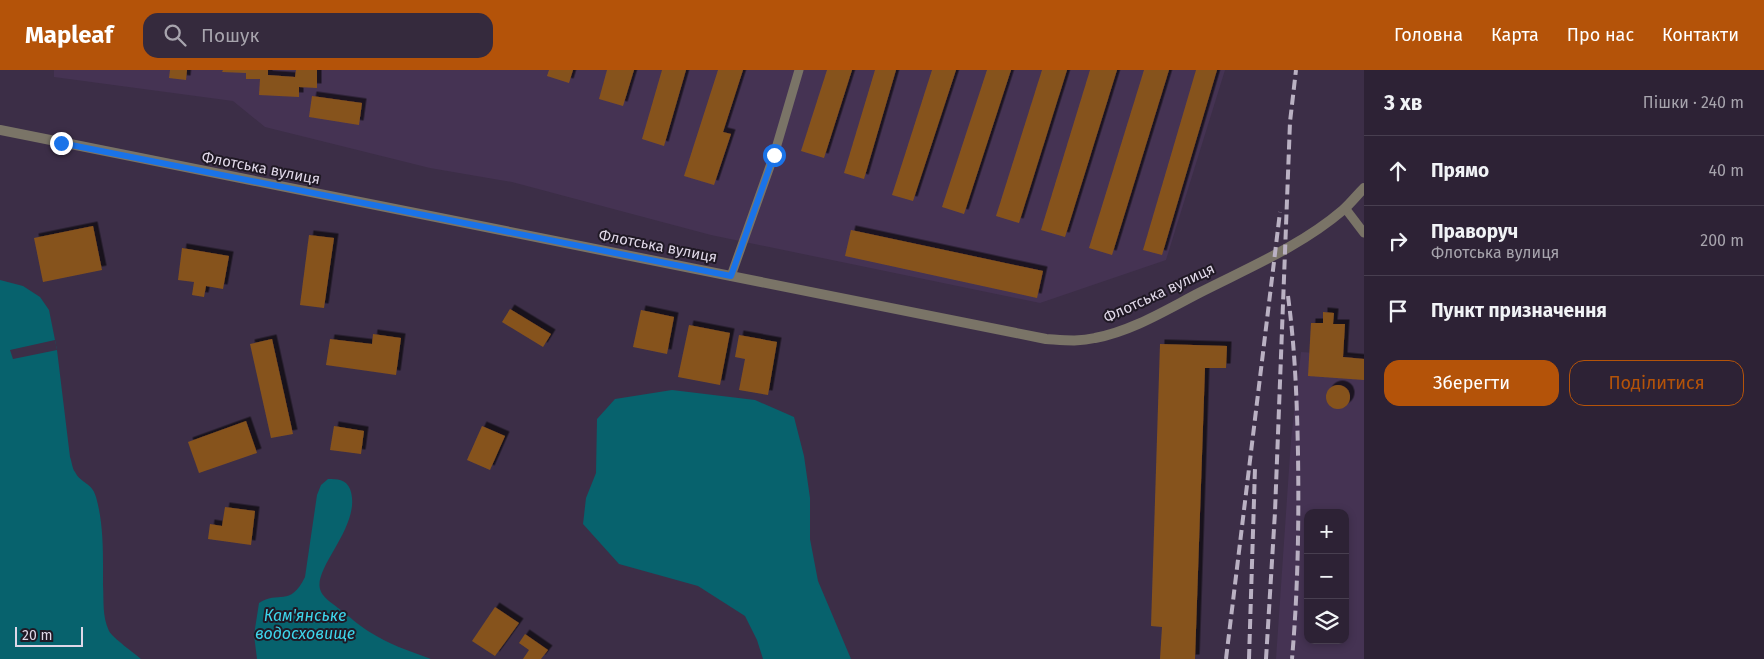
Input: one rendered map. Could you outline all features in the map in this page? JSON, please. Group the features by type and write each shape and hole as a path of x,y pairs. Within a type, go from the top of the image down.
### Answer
{"street":[{"name":"Флотська вулиця","path":"0,130 1046,339 1076,341 1114,333 1151,317 1284,249 1311,234 1345,208 1364,188"}],"lane":[{"path":"731,276 774,155 800,70"},
{"path":"1345,208 1364,233"}],"shaded area":[{"path":"54,70 1225,70 1166,260 1040,303 711,235 512,182 430,168 265,127 233,101 54,77"},
{"path":"1301,352 1364,356 1364,659 1276,659 1291,440"}],"water":[{"path":"0,280 23,286 40,297 49,310 57,350 73,469 80,479 92,488 99,508 105,620 111,634 141,659 0,659"},
{"path":"672,390 755,400 794,417 804,456 810,498 810,539 818,581 851,659 763,659 757,640 745,616 698,586 619,564 583,524 586,498 596,473 597,419 615,399"},
{"name":"Кам'янське водосховище","path":"328,479 344,481 350,489 352,502 345,530 320,580 321,592 330,602 360,626 376,636 431,659 257,659 254,635 259,603 266,599 289,595 294,592 305,577 317,495 321,485"}],"pier":[{"path":"55,340 57,350 13,359 10,350"}],"building":[{"path":"170,70 187,70 186,80 169,78"},
{"path":"223,70 268,70 268,75 295,77 296,70 317,70 317,88 299,87 299,97 259,95 260,79 246,79 246,73 222,72"},
{"path":"549,70 573,70 569,83 547,76"},
{"path":"607,70 634,70 623,106 599,99"},
{"path":"662,70 686,70 664,146 642,139"},
{"path":"718,70 743,70 723,132 731,134 714,185 684,176"},
{"path":"827,70 852,70 824,158 801,151"},
{"path":"875,70 896,70 864,179 844,173"},
{"path":"932,70 956,70 913,201 892,195"},
{"path":"987,70 1011,70 964,214 942,207"},
{"path":"1042,70 1067,70 1019,223 996,216"},
{"path":"1090,70 1117,70 1065,237 1041,230"},
{"path":"1144,70 1169,70 1112,255 1089,248"},
{"path":"1196,70 1217,70 1162,255 1143,250"},
{"path":"312,96 362,103 359,125 309,117"},
{"path":"93,226 102,270 43,282 34,238"},
{"path":"851,230 1043,271 1037,298 845,256"},
{"path":"309,235 334,238 324,308 300,305"},
{"path":"182,248 229,256 223,289 206,286 204,297 192,295 194,282 178,280"},
{"path":"510,309 551,334 543,347 502,322"},
{"path":"641,310 674,317 667,354 633,347"},
{"path":"1323,312 1334,313 1333,324 1345,324 1343,357 1364,359 1364,380 1308,376 1311,323 1323,323"},
{"path":"689,325 730,333 720,385 678,377"},
{"path":"373,334 401,338 396,375 326,365 330,339 372,344"},
{"path":"739,335 777,342 768,395 739,390 745,359 735,357"},
{"path":"272,339 293,434 271,438 250,344"},
{"path":"1160,344 1227,346 1226,368 1205,368 1195,659 1160,659 1162,627 1151,626"},
{"path":"1338,385 1346,389 1350,397 1346,405 1338,409 1330,405 1326,397 1330,389"},
{"path":"246,421 257,453 199,473 188,442"},
{"path":"334,426 364,431 361,454 330,450"},
{"path":"482,426 505,436 490,470 467,460"},
{"path":"225,507 255,511 251,545 208,539 210,524 222,526"},
{"path":"495,607 519,623 495,656 472,641"},
{"path":"525,634 548,650 541,659 523,659 529,650 519,643"}],"railway":[{"path":"1266,659 1275,512 1290,122 1296,70"},
{"path":"1226,659 1280,212"},
{"path":"1288,296 1295,375 1298,454 1298,556 1292,659"},
{"path":"1249,659 1255,468"}],"route":[{"path":"61,143 731,276 774,155"}]}
